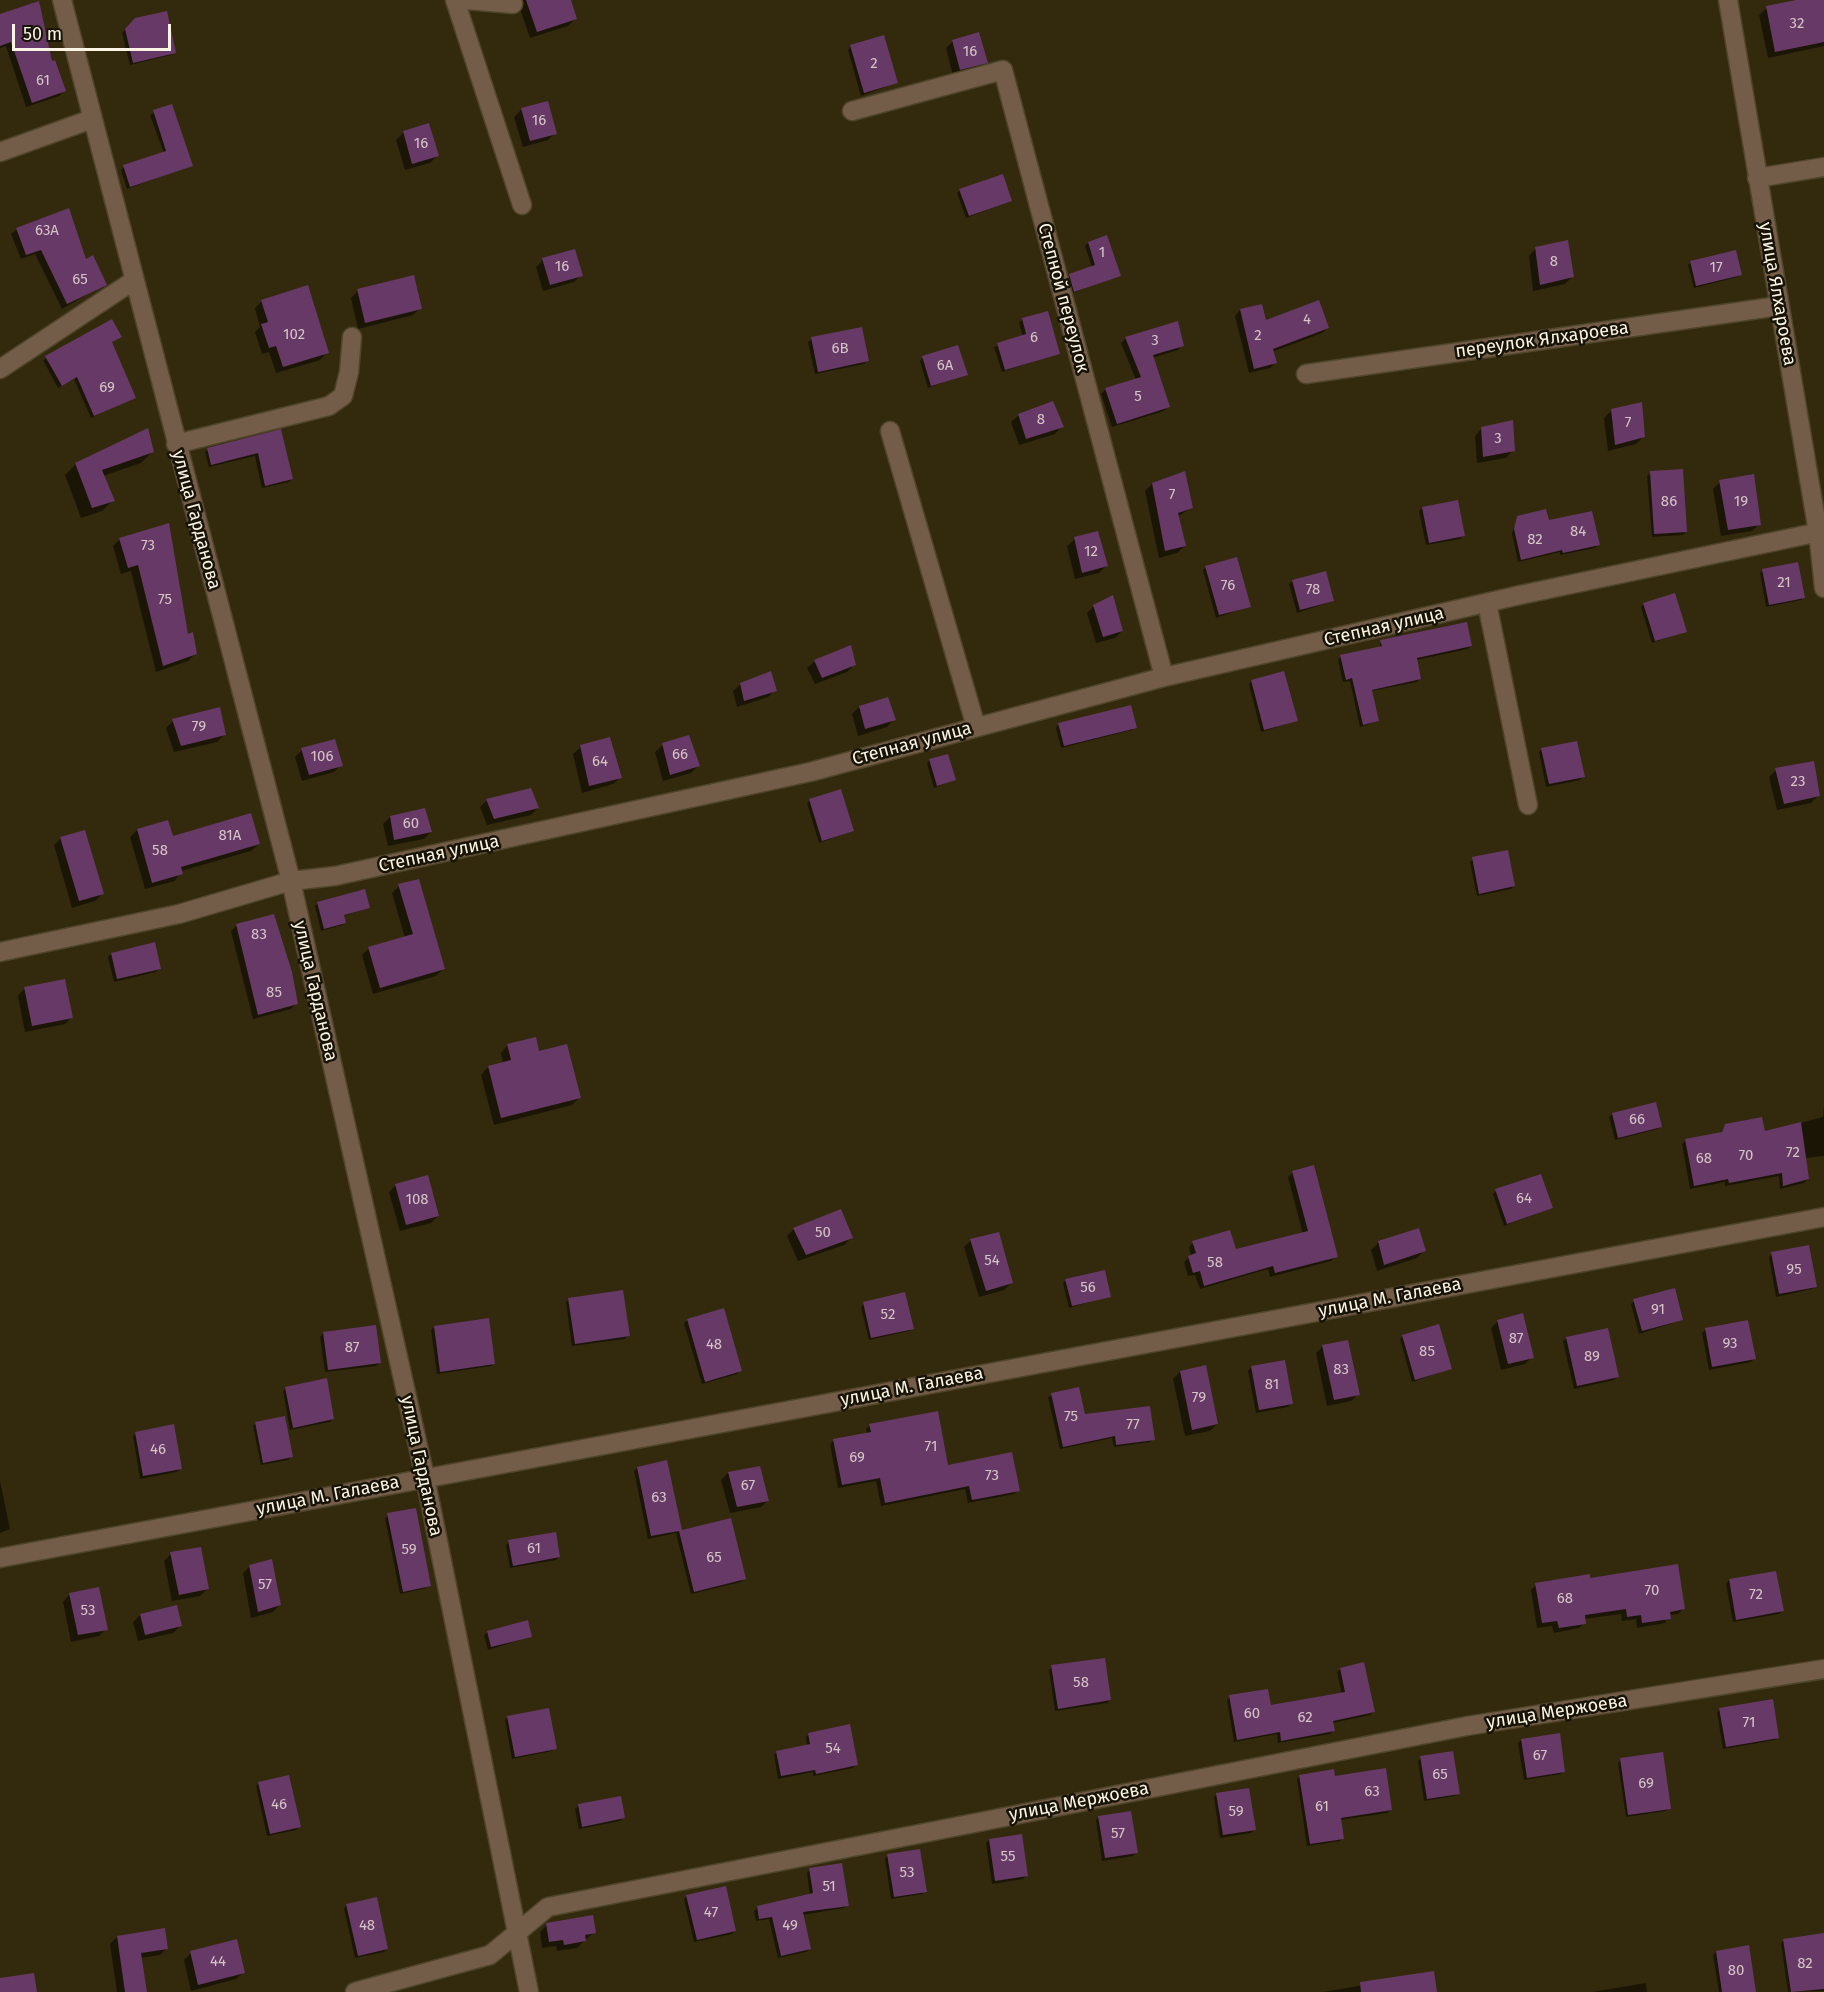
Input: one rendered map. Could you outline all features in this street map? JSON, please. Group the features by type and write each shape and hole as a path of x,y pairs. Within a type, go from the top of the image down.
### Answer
{"street":[{"name":"улица Гарданова","path":"62,0 133,281 291,882 425,1477 529,1992"},
{"path":"455,0 522,205"},
{"path":"467,0 513,4"},
{"name":"улица Ялхароева","path":"1728,0 1779,306 1821,531 1824,588"},
{"name":"Степной переулок","path":"852,111 1003,70 1164,677"},
{"path":"0,152 92,119"},
{"path":"1757,178 1824,167"},
{"path":"0,369 133,281"},
{"name":"переулок Ялхароева","path":"1306,374 1779,306"},
{"path":"176,444 329,406 343,396 349,372 352,338"},
{"path":"890,431 976,728"},
{"name":"Степная улица","path":"0,952 179,914 291,882 336,876 810,772 1164,677 1487,603 1821,531"},
{"path":"1487,603 1528,805"},
{"name":"улица М. Галаева","path":"0,1558 1824,1217"},
{"name":"улица Мержоева","path":"355,1992 490,1955 548,1907 1467,1726 1824,1670"}],"building":[{"path":"526,0 571,0 577,19 537,32"},
{"path":"1796,0 1824,0 1824,42 1775,52 1766,6"},
{"path":"39,1 52,61 55,60 66,91 32,103 11,42 0,46 0,14"},
{"path":"167,11 176,53 133,63 125,29 135,18"},
{"path":"979,32 988,63 960,70 952,40"},
{"path":"884,35 898,83 864,93 850,45"},
{"path":"548,101 557,134 530,141 521,108"},
{"path":"172,104 193,166 130,187 123,165 166,151 153,110"},
{"path":"429,123 439,156 412,164 403,131"},
{"path":"1003,174 1012,201 969,216 959,189"},
{"path":"69,208 86,259 93,255 107,285 67,304 41,250 26,255 16,228"},
{"path":"1107,235 1121,276 1074,292 1069,274 1095,265 1088,242"},
{"path":"1568,240 1574,277 1540,285 1535,247"},
{"path":"575,249 583,276 550,285 542,258"},
{"path":"1736,250 1742,275 1696,286 1690,261"},
{"path":"414,275 422,309 365,323 357,289"},
{"path":"308,285 329,353 283,367 276,346 269,348 261,324 268,322 261,300"},
{"path":"1319,300 1329,328 1273,349 1277,363 1254,369 1240,309 1262,304 1266,320"},
{"path":"1048,311 1060,354 1005,370 997,343 1026,334 1022,318"},
{"path":"112,319 122,337 112,342 136,398 94,416 77,377 62,386 45,356"},
{"path":"1178,321 1184,346 1153,355 1170,407 1117,424 1105,388 1141,377 1125,337"},
{"path":"862,327 869,361 818,372 811,337"},
{"path":"958,345 968,375 931,386 922,356"},
{"path":"1053,401 1064,427 1026,439 1018,414"},
{"path":"1642,402 1645,437 1615,445 1611,409"},
{"path":"1513,420 1515,451 1483,457 1481,427"},
{"path":"148,428 154,452 102,470 115,501 92,508 75,463"},
{"path":"281,429 293,479 265,486 258,453 211,465 207,448"},
{"path":"1683,469 1687,532 1654,534 1650,471"},
{"path":"1185,471 1193,508 1178,513 1186,546 1165,551 1152,483"},
{"path":"1754,474 1761,525 1728,530 1719,480"},
{"path":"1458,500 1465,536 1429,543 1422,507"},
{"path":"1546,509 1549,520 1592,511 1600,545 1563,553 1562,550 1521,560 1514,529 1517,516"},
{"path":"169,523 188,634 193,632 197,654 163,666 138,565 128,568 119,538"},
{"path":"1098,531 1108,566 1082,573 1074,537"},
{"path":"1237,557 1251,607 1219,615 1205,566"},
{"path":"1798,562 1805,598 1769,605 1762,569"},
{"path":"1326,571 1334,601 1300,610 1292,580"},
{"path":"1675,593 1687,632 1655,641 1643,603"},
{"path":"1113,595 1123,631 1103,637 1093,605"},
{"path":"1467,622 1472,646 1417,658 1421,679 1372,690 1379,721 1363,725 1352,678 1346,680 1340,655 1382,646 1380,640"},
{"path":"851,645 856,665 822,678 814,660"},
{"path":"771,671 777,691 744,701 740,683"},
{"path":"1284,671 1298,721 1264,730 1251,680"},
{"path":"888,697 896,720 865,729 859,706"},
{"path":"1131,705 1137,728 1064,746 1058,723"},
{"path":"220,707 226,735 181,746 172,719"},
{"path":"689,735 700,766 670,775 662,743"},
{"path":"610,737 622,778 589,786 580,745"},
{"path":"335,739 343,766 309,775 301,748"},
{"path":"1577,741 1585,777 1549,784 1541,748"},
{"path":"948,754 956,780 937,786 929,759"},
{"path":"1814,761 1820,796 1784,804 1775,768"},
{"path":"531,788 539,808 494,819 486,799"},
{"path":"841,789 854,831 822,841 809,799"},
{"path":"425,808 432,832 394,840 390,816"},
{"path":"251,813 260,844 181,867 183,874 152,883 137,829 168,820 173,836"},
{"path":"85,830 104,894 79,901 60,837"},
{"path":"1508,850 1515,886 1479,894 1472,857"},
{"path":"419,879 445,969 380,988 368,947 413,934 398,884"},
{"path":"365,889 370,908 344,915 346,923 324,929 317,902"},
{"path":"274,914 292,972 298,1004 258,1015 236,924"},
{"path":"155,942 161,969 117,979 111,953"},
{"path":"65,979 73,1018 32,1026 24,987"},
{"path":"536,1037 539,1051 567,1044 581,1098 501,1118 488,1066 511,1060 507,1044"},
{"path":"1656,1102 1662,1127 1618,1138 1612,1113"},
{"path":"1762,1117 1765,1131 1801,1122 1809,1179 1783,1186 1782,1173 1729,1183 1728,1179 1694,1186 1685,1139 1722,1132 1725,1124"},
{"path":"1314,1165 1338,1257 1275,1273 1273,1266 1204,1286 1200,1271 1193,1273 1188,1256 1196,1253 1192,1241 1230,1230 1236,1249 1308,1231 1292,1171"},
{"path":"1541,1174 1553,1208 1507,1224 1495,1189"},
{"path":"428,1175 439,1216 406,1225 395,1184"},
{"path":"841,1209 853,1238 806,1255 793,1228"},
{"path":"1419,1228 1426,1251 1384,1265 1378,1241"},
{"path":"999,1232 1013,1283 986,1291 970,1239"},
{"path":"1809,1245 1817,1287 1779,1294 1771,1252"},
{"path":"1105,1270 1111,1297 1072,1306 1065,1279"},
{"path":"1675,1288 1683,1320 1642,1331 1633,1299"},
{"path":"623,1290 630,1336 575,1344 568,1298"},
{"path":"905,1292 914,1329 871,1338 863,1302"},
{"path":"724,1308 742,1371 705,1382 687,1319"},
{"path":"1523,1313 1534,1358 1508,1364 1497,1320"},
{"path":"489,1318 495,1364 440,1372 434,1326"},
{"path":"1748,1320 1756,1359 1712,1367 1705,1328"},
{"path":"1439,1324 1452,1369 1415,1380 1402,1335"},
{"path":"376,1325 381,1363 328,1370 323,1332"},
{"path":"1608,1328 1619,1377 1577,1386 1566,1337"},
{"path":"1348,1340 1360,1395 1334,1400 1322,1345"},
{"path":"1285,1360 1293,1404 1259,1410 1251,1366"},
{"path":"1206,1365 1218,1424 1192,1430 1180,1371"},
{"path":"327,1378 334,1419 293,1428 285,1387"},
{"path":"1079,1387 1085,1414 1150,1406 1155,1440 1116,1445 1115,1436 1063,1447 1051,1393"},
{"path":"938,1411 948,1465 1012,1452 1020,1491 972,1500 969,1486 885,1503 880,1478 842,1485 833,1439 871,1432 869,1424"},
{"path":"285,1416 293,1457 263,1463 255,1422"},
{"path":"174,1424 182,1469 143,1476 135,1432"},
{"path":"667,1460 682,1530 731,1518 746,1579 694,1592 679,1531 651,1536 637,1467"},
{"path":"760,1466 769,1501 737,1507 728,1472"},
{"path":"416,1508 431,1586 403,1592 387,1513"},
{"path":"556,1532 560,1557 513,1566 508,1540"},
{"path":"201,1547 209,1589 179,1595 170,1552"},
{"path":"272,1559 281,1605 258,1612 249,1565"},
{"path":"1678,1564 1685,1609 1670,1612 1671,1619 1642,1623 1641,1615 1627,1617 1626,1609 1585,1615 1586,1624 1559,1628 1557,1621 1542,1623 1535,1583 1590,1574 1590,1578"},
{"path":"1776,1571 1784,1611 1736,1620 1729,1579"},
{"path":"99,1587 108,1630 78,1635 69,1593"},
{"path":"177,1605 182,1626 145,1635 140,1614"},
{"path":"528,1620 532,1637 491,1647 487,1631"},
{"path":"1105,1658 1111,1700 1058,1709 1051,1665"},
{"path":"1364,1662 1375,1712 1333,1721 1335,1731 1281,1741 1280,1732 1237,1740 1229,1695 1268,1689 1271,1705 1345,1692 1340,1668"},
{"path":"1773,1699 1779,1738 1726,1747 1719,1708"},
{"path":"549,1708 557,1749 515,1757 507,1716"},
{"path":"850,1724 858,1765 816,1774 815,1770 781,1776 776,1751 810,1744 808,1733"},
{"path":"1560,1733 1565,1772 1527,1778 1521,1739"},
{"path":"1453,1751 1460,1794 1427,1799 1420,1756"},
{"path":"1663,1752 1671,1809 1628,1815 1620,1758"},
{"path":"1386,1768 1392,1810 1341,1818 1344,1839 1310,1844 1299,1775 1334,1769 1335,1776"},
{"path":"289,1775 301,1827 270,1834 258,1782"},
{"path":"1249,1788 1256,1830 1223,1835 1216,1793"},
{"path":"621,1796 625,1818 582,1827 578,1804"},
{"path":"1131,1811 1138,1853 1105,1858 1098,1816"},
{"path":"1022,1834 1028,1876 995,1881 989,1839"},
{"path":"920,1849 927,1892 894,1897 887,1854"},
{"path":"842,1863 849,1906 803,1912 811,1949 781,1956 772,1917 759,1919 757,1906 813,1893 809,1868"},
{"path":"726,1886 736,1931 697,1940 686,1895"},
{"path":"377,1897 388,1949 358,1956 346,1904"},
{"path":"593,1915 596,1933 585,1935 586,1941 564,1945 563,1940 549,1942 546,1923"},
{"path":"165,1928 168,1949 141,1953 147,1992 125,1992 117,1936"},
{"path":"1824,1933 1824,1989 1791,1992 1783,1939"},
{"path":"237,1939 245,1973 198,1985 190,1951"},
{"path":"1749,1945 1756,1992 1722,1992 1716,1951"},
{"path":"1434,1971 1437,1992 1361,1992 1360,1982"},
{"path":"34,1973 37,1992 0,1992 0,1978"}]}
